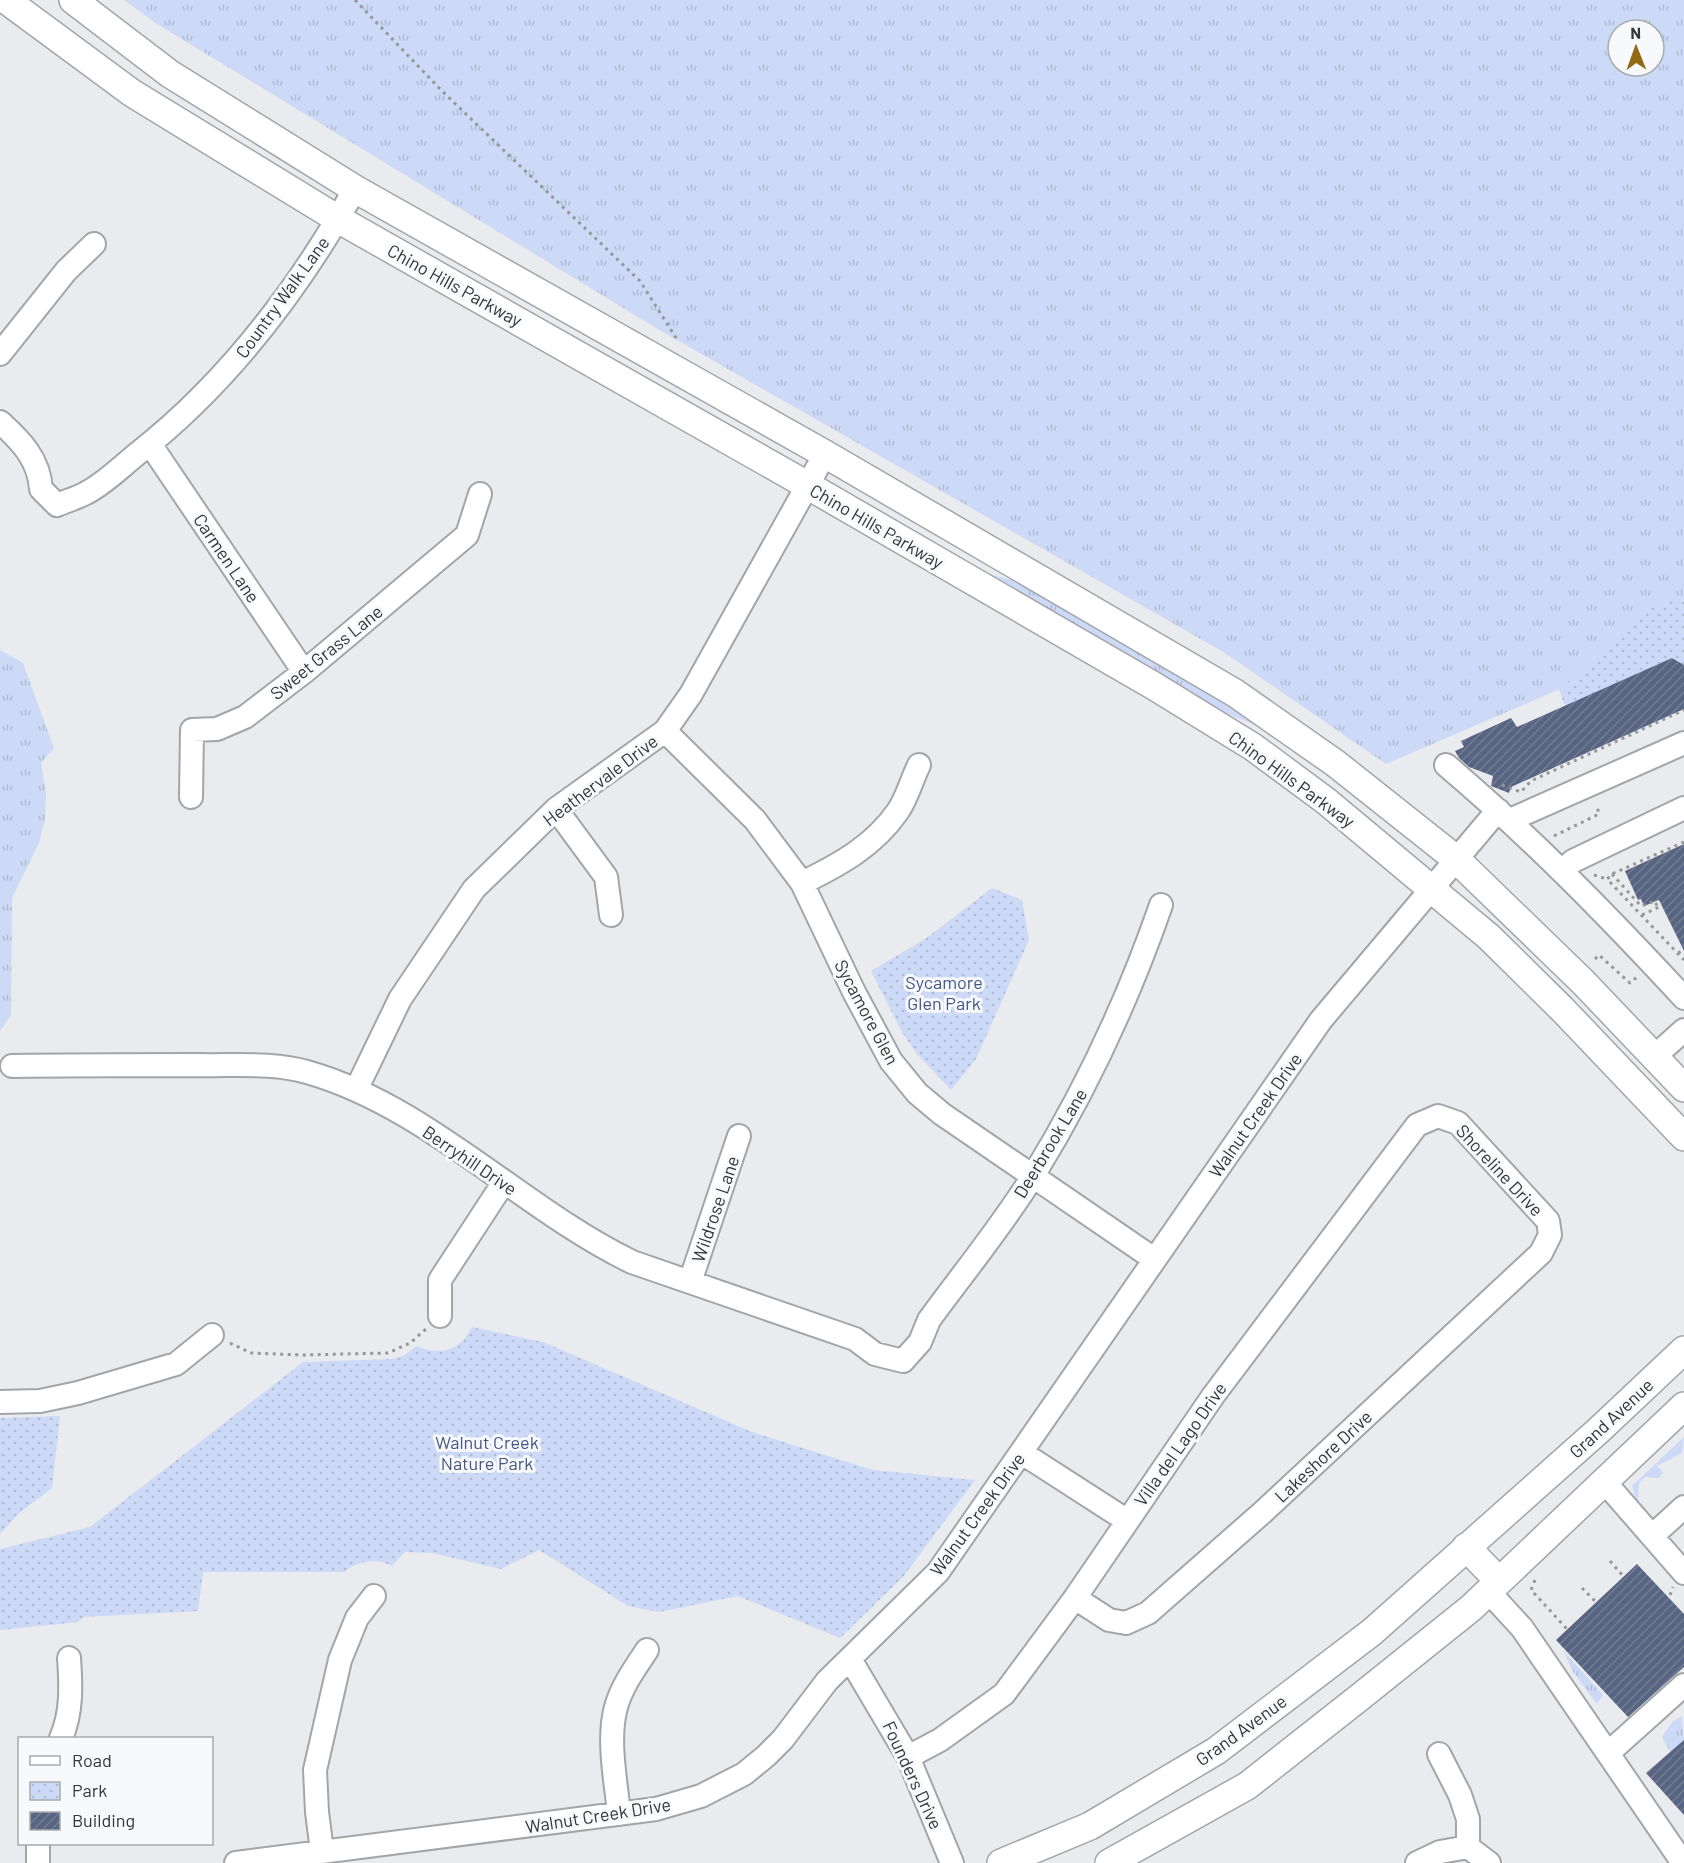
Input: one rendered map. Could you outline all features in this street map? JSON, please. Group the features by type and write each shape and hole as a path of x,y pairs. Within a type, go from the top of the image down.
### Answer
{"main road":[{"name":"Chino Hills Parkway","path":"6,0 132,93 338,219 1154,686 1253,747 1326,801 1427,893 1489,937 1684,1137"},
{"name":"Chino Hills Parkway","path":"73,0 170,74 355,189 825,454 1235,693 1335,763 1456,860 1583,982 1684,1088"},
{"name":"Grand Avenue","path":"1000,1863 1090,1826 1216,1751 1372,1632 1599,1430 1684,1350"},
{"path":"1109,1863 1247,1786 1471,1608 1607,1476 1683,1407"},
{"path":"1461,1552 1494,1586"}],"street":[{"name":"Country Walk Lane","path":"0,422 19,439 40,471 41,489 57,505 87,493 150,444 211,390 264,328 338,219 355,189"},
{"path":"0,354 66,271 94,244"},
{"name":"Carmen Lane","path":"150,444 304,672"},
{"name":"Heathervale Drive","path":"356,1090 400,999 446,927 474,889 556,809 665,731 691,694 825,454"},
{"name":"Sweet Grass Lane","path":"191,797 192,730 217,729 245,717 304,672 467,535 480,494"},
{"name":"Sycamore Glen","path":"665,731 755,820 802,883 854,993 891,1061 916,1093 1032,1178 1154,1259"},
{"path":"1504,815 1684,743"},
{"path":"802,883 840,864 873,840 899,810 919,765"},
{"path":"1446,765 1504,815 1562,871 1684,998"},
{"path":"1562,871 1573,861 1684,808"},
{"path":"556,809 606,877 611,915"},
{"name":"Walnut Creek Drive","path":"236,1863 656,1809 701,1796 744,1773 783,1739 827,1681 938,1572 1321,1020 1456,860 1504,815"},
{"name":"Deerbrook Lane","path":"903,1361 920,1342 929,1320 1032,1178 1095,1068 1146,949 1161,905"},
{"path":"1654,1057 1684,1030"},
{"name":"Berryhill Drive","path":"12,1066 261,1066 306,1071 356,1090 427,1130 597,1245 632,1262 855,1339 875,1354 903,1361"},
{"name":"Shoreline Drive","path":"1438,1116 1458,1123 1548,1221 1550,1235"},
{"name":"Villa del Lago Drive","path":"908,1757 940,1740 1005,1694 1075,1598 1126,1520 1213,1396 1417,1125 1438,1116"},
{"name":"Wildrose Lane","path":"690,1282 739,1136"},
{"path":"440,1316 440,1280 504,1182"},
{"name":"Lakeshore Drive","path":"1075,1598 1109,1620 1126,1623 1148,1612 1263,1512 1541,1253 1550,1235"},
{"path":"0,1402 40,1401 78,1393 176,1364 212,1335"},
{"path":"1022,1453 1126,1520"},
{"path":"1607,1476 1656,1533 1684,1573"},
{"path":"1656,1533 1684,1508"},
{"path":"1656,1533 1684,1556"},
{"path":"1494,1586 1533,1618 1548,1646 1684,1850"},
{"path":"1494,1586 1683,1863"},
{"path":"322,1851 315,1770 322,1734 340,1660 357,1618 374,1596"},
{"path":"619,1814 613,1738 616,1709 624,1686 647,1650"},
{"path":"61,1737 66,1727 71,1690 69,1658"},
{"name":"Founders Drive","path":"849,1659 908,1757 952,1863"},
{"path":"1619,1753 1684,1685"},
{"path":"1619,1753 1684,1705"},
{"path":"1439,1754 1460,1795 1468,1819 1468,1847"},
{"path":"38,1845 38,1863"},
{"path":"1417,1863 1440,1852 1468,1847 1489,1863"}],"path":[{"path":"356,0 442,91 640,281 678,340"},
{"path":"1466,782 1483,778 1521,792 1531,781 1684,710"},
{"path":"1547,839 1599,814 1597,806"},
{"path":"1684,842 1612,874 1607,879 1684,960"},
{"path":"1612,874 1641,906 1655,901 1659,907 1642,915"},
{"path":"1678,953 1684,950"},
{"path":"1595,959 1599,955 1630,983 1643,972"},
{"path":"212,1335 251,1353 302,1355 388,1353 410,1343 440,1316"},
{"path":"1610,1562 1623,1576"},
{"path":"1582,1588 1595,1601"},
{"path":"1531,1590 1567,1629"}],"green space":[{"path":"124,0 1684,0 1684,602 1667,602 1642,610 1565,687 1386,764 1225,653 656,328 157,24"},
{"path":"988,574 1024,583 1192,679 1258,726 1218,710"},
{"path":"1667,602 1684,602 1684,665 1672,658 1565,706 1559,690 1565,687 1642,610"},
{"path":"0,650 23,663 54,748 41,763 46,794 45,820 39,843 12,898 11,1015 0,1031"},
{"name":"Sycamore Glen Park","path":"992,888 1022,900 1029,940 976,1059 951,1090 917,1054 903,1034 871,971 925,939"},
{"name":"Walnut Creek Nature Park","path":"472,1327 543,1342 752,1432 873,1470 975,1480 903,1577 840,1638 738,1596 659,1612 628,1606 539,1550 501,1569 432,1553 405,1552 392,1566 373,1561 355,1565 344,1572 203,1572 198,1611 83,1617 78,1622 0,1630 0,1549 90,1527 303,1362 392,1359 403,1356 417,1346 442,1351 456,1346"},
{"path":"60,1416 52,1488 18,1514 0,1534 0,1418"},
{"path":"1684,1437 1682,1453 1659,1465 1656,1464 1663,1473 1658,1478 1645,1477 1639,1483 1638,1504 1632,1486"},
{"path":"1563,1650 1603,1695 1597,1704 1573,1672"},
{"path":"1682,1716 1684,1740 1670,1752 1662,1737 1672,1722"}],"building":[{"path":"1672,658 1684,665 1684,709 1511,787 1509,793 1491,786 1493,776 1469,767 1455,751 1464,747 1461,741 1511,718 1517,727"},
{"path":"1684,844 1684,951 1659,900 1644,906 1641,899 1638,900 1625,871"},
{"path":"1637,1564 1684,1614 1684,1667 1628,1717 1556,1640"},
{"path":"1684,1740 1684,1815 1646,1773"}]}
